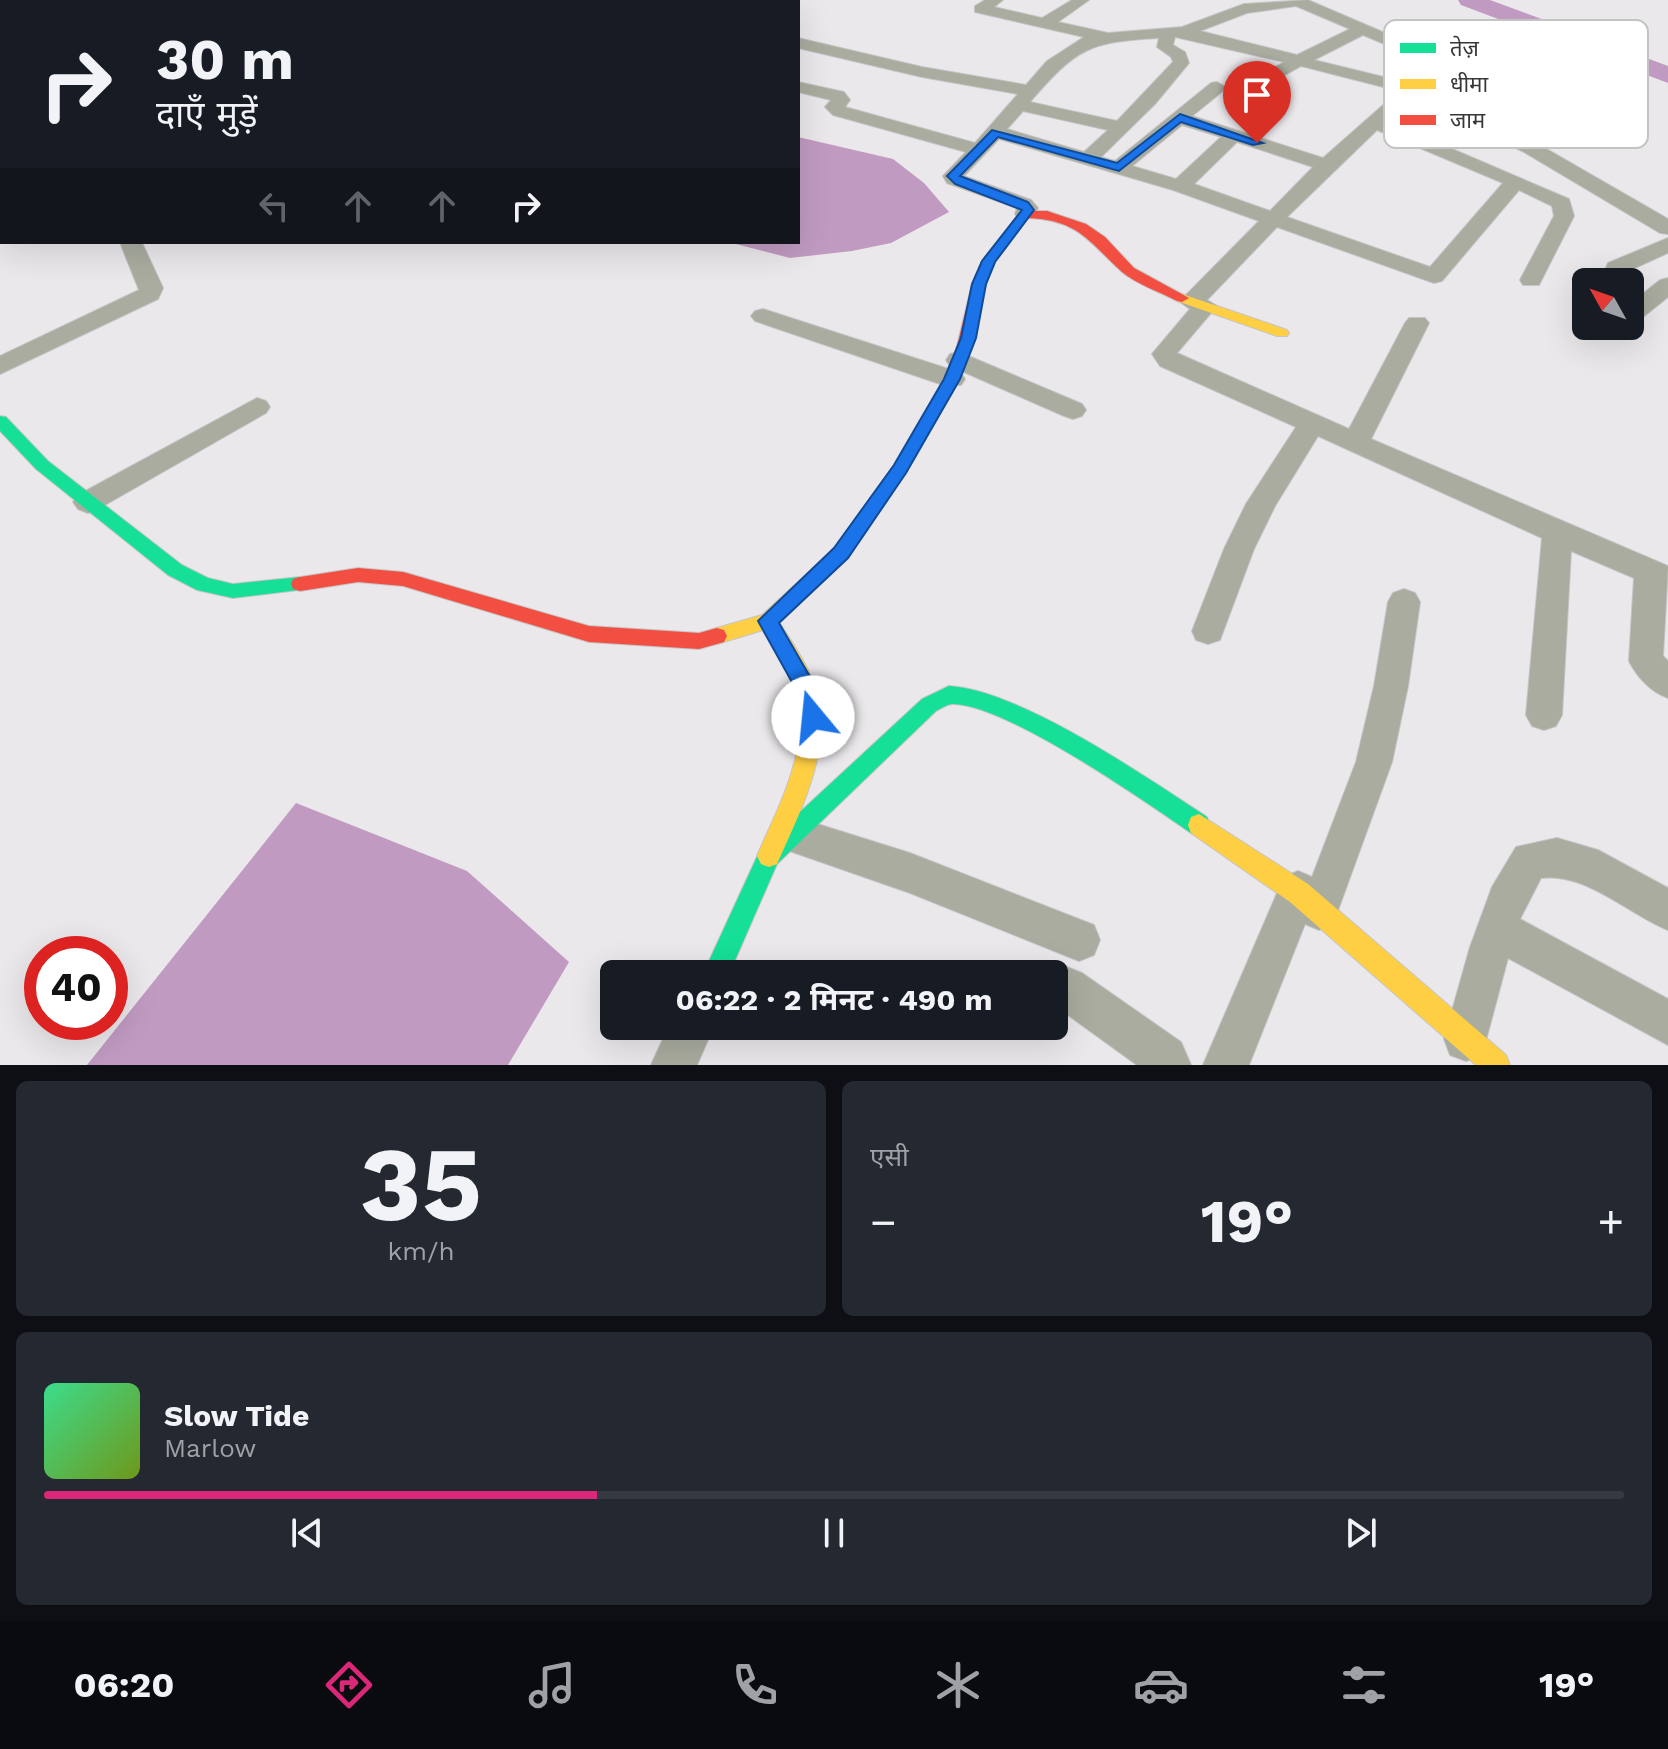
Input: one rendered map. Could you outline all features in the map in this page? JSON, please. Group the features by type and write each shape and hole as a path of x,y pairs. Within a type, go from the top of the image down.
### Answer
{"street":[{"path":"996,0 980,9 1105,37"},
{"path":"1089,158 1181,63 1179,55 1165,47 1176,33 1269,2 1296,1 1384,37"},
{"path":"1045,23 1069,4"},
{"path":"1241,94 1365,28"},
{"path":"0,421 42,465 88,502 175,570 204,585 233,591 261,590 358,575 403,579 589,634 699,641 768,621 841,553 900,469 956,370 968,338 979,284 989,261 1028,208 953,176 1065,55 1088,41 1105,37 1176,33 1384,83"},
{"path":"800,43 1025,98 1121,127"},
{"path":"1119,167 1217,87"},
{"path":"800,88 841,98 834,107 839,111 979,150"},
{"path":"1384,112 1326,165 1277,218 1199,304 1164,354 1169,360 1557,534 1659,576 1646,661 1668,683"},
{"path":"1180,118 1326,165"},
{"path":"1373,122 1384,127"},
{"path":"996,132 1180,186 1434,276 1516,181"},
{"path":"1180,186 1234,135"},
{"path":"1436,148 1562,203 1565,210 1531,280"},
{"path":"1531,148 1668,228"},
{"path":"1025,214 1041,214 1087,230 1108,248 1120,265 1134,275 1199,304 1282,333"},
{"path":"0,366 150,294 151,288 132,245"},
{"path":"1616,268 1668,245"},
{"path":"1644,305 1668,285"},
{"path":"763,316 956,370 1073,410"},
{"path":"1356,442 1417,323"},
{"path":"88,502 257,407"},
{"path":"1208,631 1239,549 1261,504 1313,422"},
{"path":"1544,715 1557,534"},
{"path":"1226,1065 1309,901 1374,762 1391,686 1404,602"},
{"path":"723,960 781,845 810,757 813,717 803,682 768,621"},
{"path":"781,845 929,705 951,694 974,699 1033,725 1145,790 1309,901 1481,1052"},
{"path":"781,845 954,889 1079,940"},
{"path":"1481,1052 1497,929 1514,882 1530,861 1557,857 1584,864 1668,910"},
{"path":"1497,929 1668,1023"},
{"path":"1068,989 1165,1058 1168,1065"},
{"path":"674,1065 686,1040"}],"shaded area":[{"path":"800,137 893,159 924,183 949,212 891,243 790,258 736,244 800,244"},
{"path":"296,803 467,871 569,962 508,1065 87,1065 107,1040 128,1040 128,1014"}],"waterway":[{"path":"1469,0 1522,20"},
{"path":"1648,67 1668,75"}],"traffic: fast":[{"path":"0,421 42,465 175,570 204,585 233,591 300,584"},
{"path":"722,960 769,856 929,705 946,696 976,700 1040,728 1199,825"}],"traffic: slow":[{"path":"1182,298 1282,333"},
{"path":"768,621 841,553 900,469 952,379 963,350"},
{"path":"717,636 768,621 798,672 809,703 811,725 804,770 769,856"},
{"path":"1199,825 1299,893 1496,1065"}],"traffic: jam":[{"path":"963,350 979,284 989,261 1025,214 1047,215 1081,227 1100,240 1129,271 1182,298"},
{"path":"300,584 358,575 403,579 589,634 699,641 717,636"}],"route":[{"path":"813,717 803,682 768,621 841,553 900,469 952,379 968,338 979,284 989,261 1028,210 1024,204 954,179 953,176 996,132 1119,167 1180,118 1257,143"}]}
